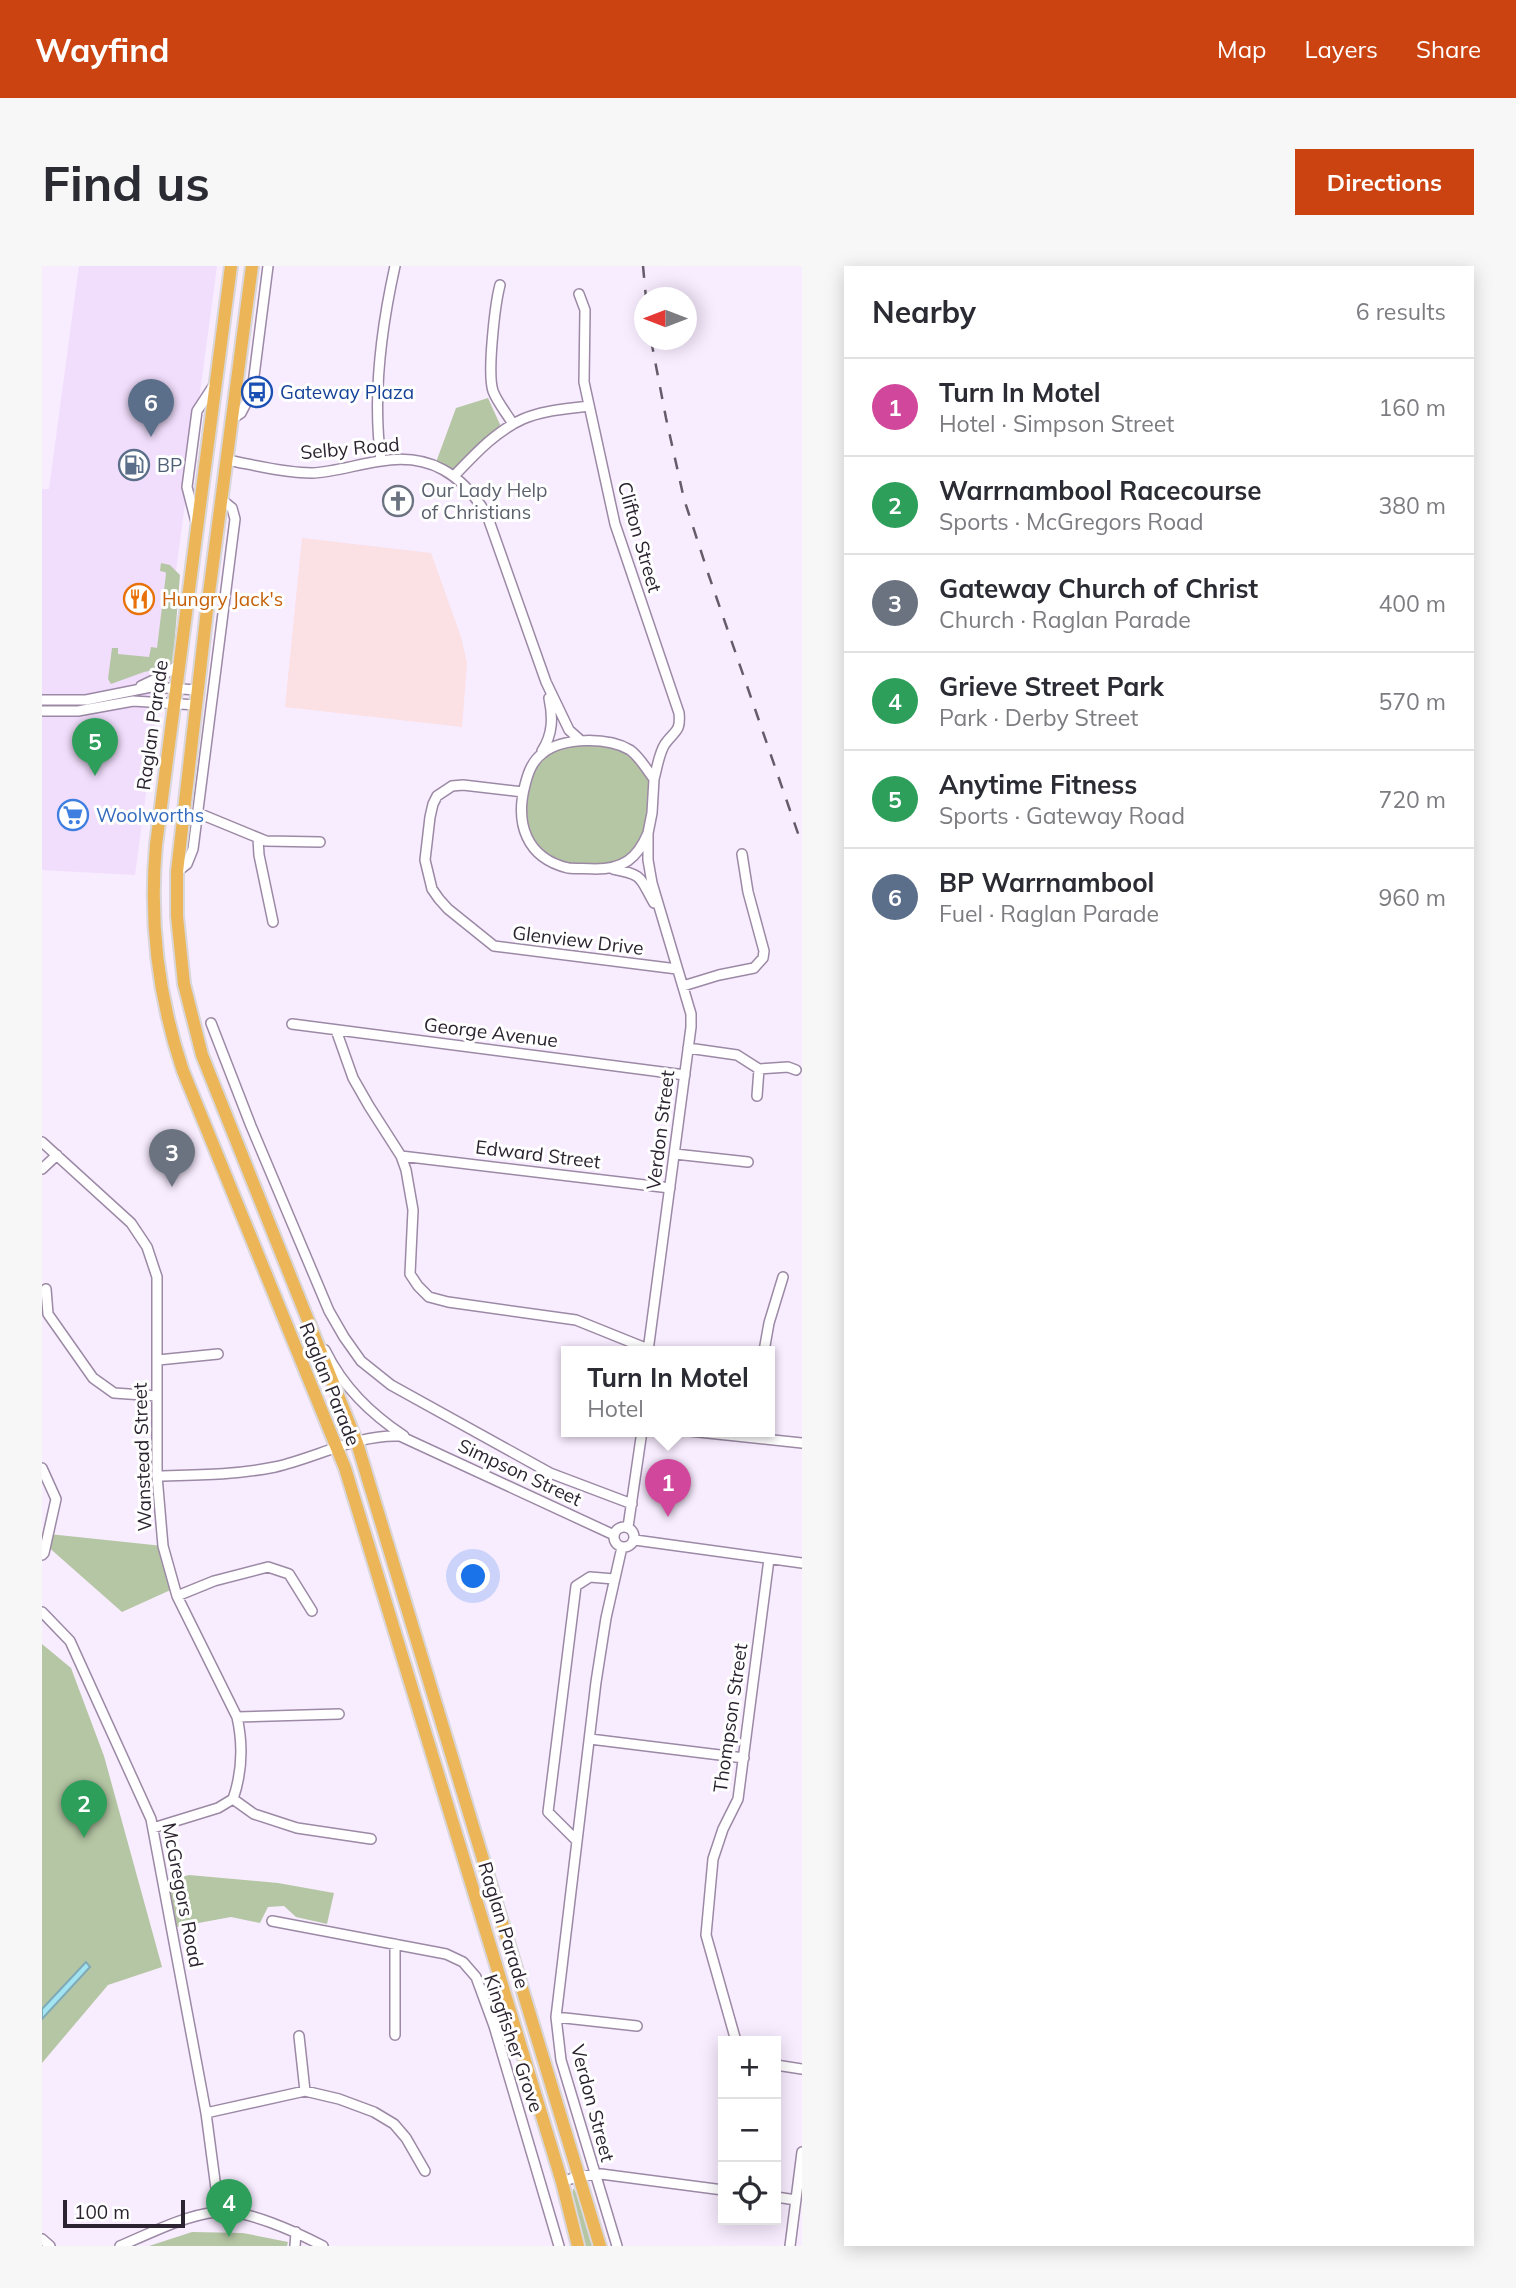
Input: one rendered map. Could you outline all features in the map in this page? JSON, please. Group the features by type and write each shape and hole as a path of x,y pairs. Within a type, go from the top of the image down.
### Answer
{"highway":[{"name":"Raglan Parade","path":"231,266 153,878 155,949 160,986 174,1045 211,1143 345,1468 562,2182 578,2246"},
{"name":"Raglan Parade","path":"252,266 197,690 177,872 177,916 184,984 202,1055 357,1443 600,2246"},
{"path":"211,1143 233,1133"}],"street":[{"name":"Raglan Parade","path":"232,419 241,413 252,392 268,266"},
{"path":"381,460 377,433 377,383 395,266"},
{"path":"499,285 491,380 493,390 513,424"},
{"name":"Clifton Street","path":"579,294 585,310 584,382 615,524 679,713 677,733 665,744 654,779"},
{"path":"455,475 478,450 513,424 548,412 589,406"},
{"name":"Selby Road","path":"227,460 311,473 401,459 442,467 455,475 474,494 487,514 546,682 569,730 579,739"},
{"name":"Raglan Parade","path":"177,872 187,864 191,856 235,519 232,508 222,500"},
{"path":"134,689 180,664"},
{"name":"Selby Road","path":"540,756 549,741 552,728 552,711 546,682"},
{"path":"42,700 86,700 151,687 197,690"},
{"path":"42,711 78,711 133,701 196,705"},
{"path":"579,739 611,744 631,751 654,779 648,834 634,856 613,869 569,868 548,860 530,845 520,820 529,770 544,751 579,739"},
{"name":"Glenview Drive","path":"523,792 463,785 452,786 437,796 430,817 425,860 432,889 448,909 494,946 677,969"},
{"path":"198,813 258,838 276,842 320,842"},
{"name":"Verdon Street","path":"648,834 648,860 652,883 691,1014 649,1346"},
{"path":"258,838 273,922"},
{"path":"683,986 748,970 760,964 763,958 764,951 748,892 742,853"},
{"name":"Verdon Street","path":"613,869 635,873 662,917"},
{"name":"Raglan Parade","path":"211,1023 329,1311 361,1361 391,1385 550,1473 632,1504"},
{"name":"George Avenue","path":"292,1024 685,1075"},
{"path":"336,1030 359,1090 401,1156 413,1210 410,1274 418,1286 429,1297 448,1302 576,1321 638,1346"},
{"path":"688,1048 737,1055 759,1069 788,1067 796,1070"},
{"path":"757,1096 759,1069"},
{"path":"233,1133 251,1126"},
{"name":"Wanstead Street","path":"42,1142 131,1223 147,1247 157,1277 157,1476 163,1546 177,1596 237,1717 241,1736 239,1783 233,1799"},
{"path":"675,1154 748,1162"},
{"path":"42,1169 57,1155"},
{"name":"Edward Street","path":"401,1156 670,1188"},
{"path":"765,1346 783,1277"},
{"path":"46,1289 48,1314 93,1378 114,1392 157,1396"},
{"name":"Simpson Street","path":"305,1308 328,1357 349,1388 377,1417 412,1441"},
{"path":"158,1360 218,1354"},
{"name":"Simpson Street","path":"157,1476 246,1471 302,1460 336,1448 386,1436 400,1436 614,1535"},
{"path":"628,1527 641,1437"},
{"path":"765,1437 802,1443"},
{"path":"42,1468 56,1499 42,1555"},
{"path":"628,1527 634,1533 635,1540 631,1545 622,1547 615,1542 614,1535 619,1528 628,1527"},
{"path":"635,1540 802,1563"},
{"name":"Verdon Street","path":"617,2246 561,2060 556,2017 596,1682 622,1547"},
{"name":"Thompson Street","path":"735,2036 706,1935 712,1858 738,1799 769,1559"},
{"path":"177,1596 214,1581 268,1567 289,1574 312,1611"},
{"path":"577,1841 548,1812 576,1586 590,1577 614,1579"},
{"name":"McGregors Road","path":"42,1612 70,1641 151,1819 206,2113 219,2211"},
{"path":"237,1717 339,1714"},
{"path":"590,1739 744,1758"},
{"path":"153,1828 218,1808 233,1799 254,1814 297,1828 371,1839"},
{"name":"Kingfisher Grove","path":"272,1921 446,1954 463,1962 477,1977 559,2246"},
{"path":"395,1944 395,2035"},
{"path":"556,2017 637,2026"},
{"path":"299,2036 305,2091"},
{"path":"781,2066 802,2069"},
{"path":"206,2113 305,2091 361,2106 383,2117 406,2138 425,2171"},
{"path":"790,2246 802,2152"},
{"path":"562,2182 594,2174 718,2189"},
{"path":"781,2198 796,2200"},
{"path":"120,2246 176,2223 219,2211 266,2221 323,2246"},
{"path":"295,2246 296,2232"},
{"path":"42,2239 50,2246"}],"shaded area":[{"path":"79,266 217,266 135,875 42,870 42,489 49,489"},
{"path":"302,538 431,553 461,637 467,663 462,727 285,707"}],"green space":[{"path":"488,398 503,431 455,475 435,465 456,408"},
{"path":"161,563 170,565 180,575 173,661 168,667 111,684 108,679 112,648 118,648 118,654 149,657 151,647 157,648 166,574 160,571"},
{"path":"579,739 622,746 654,779 648,833 620,866 569,868 530,845 523,792 536,760"},
{"path":"49,1534 163,1546 175,1588 122,1612 46,1545"},
{"path":"42,1644 71,1668 104,1756 162,1967 108,1985 42,2063"},
{"path":"189,1875 278,1883 334,1893 327,1924 296,1917 284,1906 268,1907 260,1923 231,1917 171,1928 163,1882"},
{"path":"573,2188 589,2211 600,2246 578,2246 571,2219"},
{"path":"192,2232 243,2233 288,2242 287,2246 149,2246"}],"water":[{"path":"86,1962 90,1967 42,2019 42,2009"}],"railway":[{"path":"643,266 645,287"},
{"path":"653,350 684,499 802,845"}],"place":[{"name":"Gateway Plaza","path":"257,392"},
{"name":"BP Warrnambool","path":"151,437"},
{"name":"BP","path":"134,465"},
{"name":"Our Lady Help of Christians","path":"398,501"},
{"name":"Hungry Jack's","path":"139,599"},
{"name":"Anytime Fitness","path":"95,776"},
{"name":"Woolworths","path":"73,815"},
{"name":"Gateway Church of Christ","path":"172,1187"},
{"name":"Turn In Motel","path":"668,1517"},
{"name":"Warrnambool Racecourse","path":"84,1838"},
{"name":"Grieve Street Park","path":"229,2237"}]}
